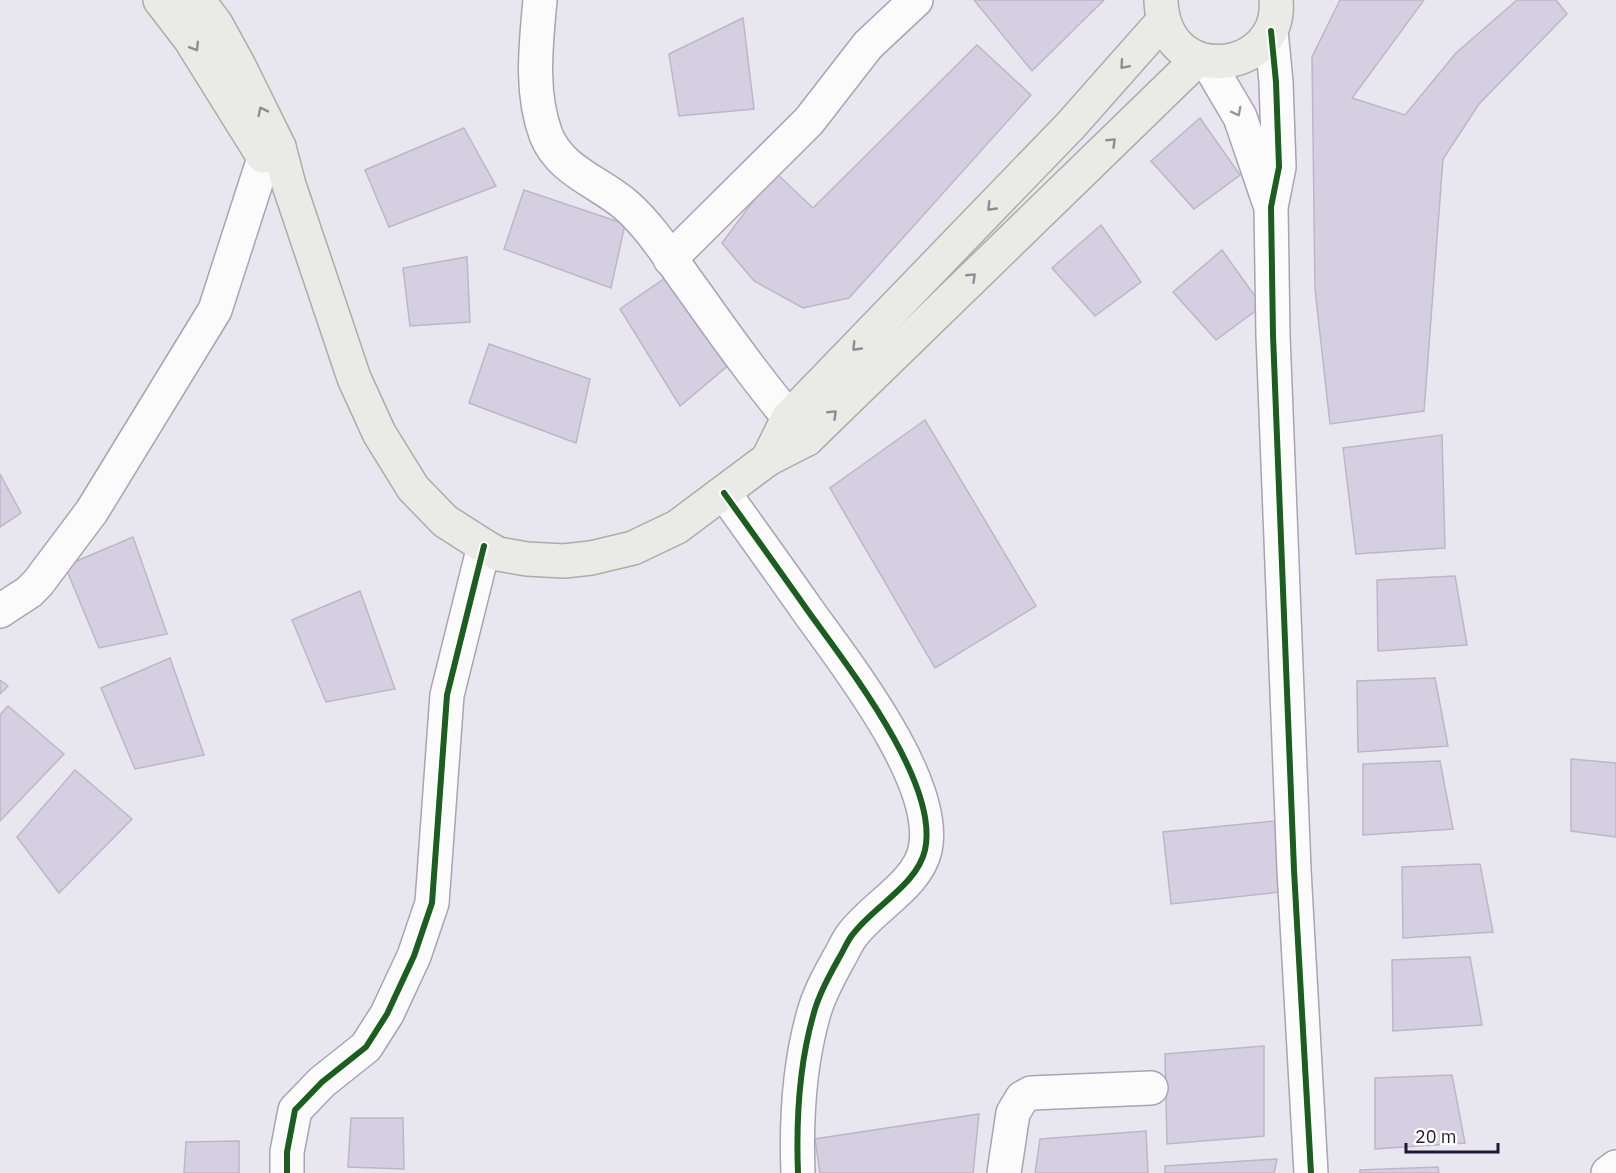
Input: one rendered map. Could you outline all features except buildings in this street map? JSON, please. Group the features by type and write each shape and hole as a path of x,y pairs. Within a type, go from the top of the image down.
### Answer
{"main road":[{"path":"160,0 272,152"},
{"path":"198,0 216,24 239,66 272,152 289,185 354,378 379,433 413,488 445,521 498,554 527,559 564,561 591,558 633,548 677,527 768,459 1071,125 1160,6"},
{"path":"1160,6 1166,30 1185,52 1202,60 1226,62 1244,57 1259,45 1273,15"},
{"path":"797,429 1202,60"}],"street":[{"path":"540,0 536,96 547,136 561,158 580,176 610,193 627,206 647,227 737,352 797,429"},
{"path":"670,259 809,121 868,45 916,0"},
{"path":"1273,15 1279,167 1271,207 1273,335 1294,870 1311,1173"},
{"path":"1202,60 1240,117 1271,207"},
{"path":"0,611 29,592 38,583 92,511 214,310 272,152"},
{"path":"724,493 875,705 903,756 921,797 928,826 925,850 915,874 853,934 830,974 813,1013 804,1055 799,1108 798,1173"},
{"path":"287,1173 286,1152 295,1110 322,1082 366,1047 387,1014 414,956 432,903 447,695 484,546"},
{"path":"1004,1173 1013,1113 1016,1104 1022,1098 1031,1093 1151,1088"},
{"path":"1608,1173 1616,1167"}],"cycle path":[{"path":"1271,31 1276,82 1279,167 1271,207 1273,335 1294,870 1311,1173"},
{"path":"724,493 866,692 905,759 918,792 926,823 925,850 920,863 904,885 851,937 818,1001 804,1054 798,1114 798,1173"},
{"path":"287,1173 287,1152 295,1110 322,1082 366,1047 387,1014 414,956 432,903 447,695 484,546"}]}
